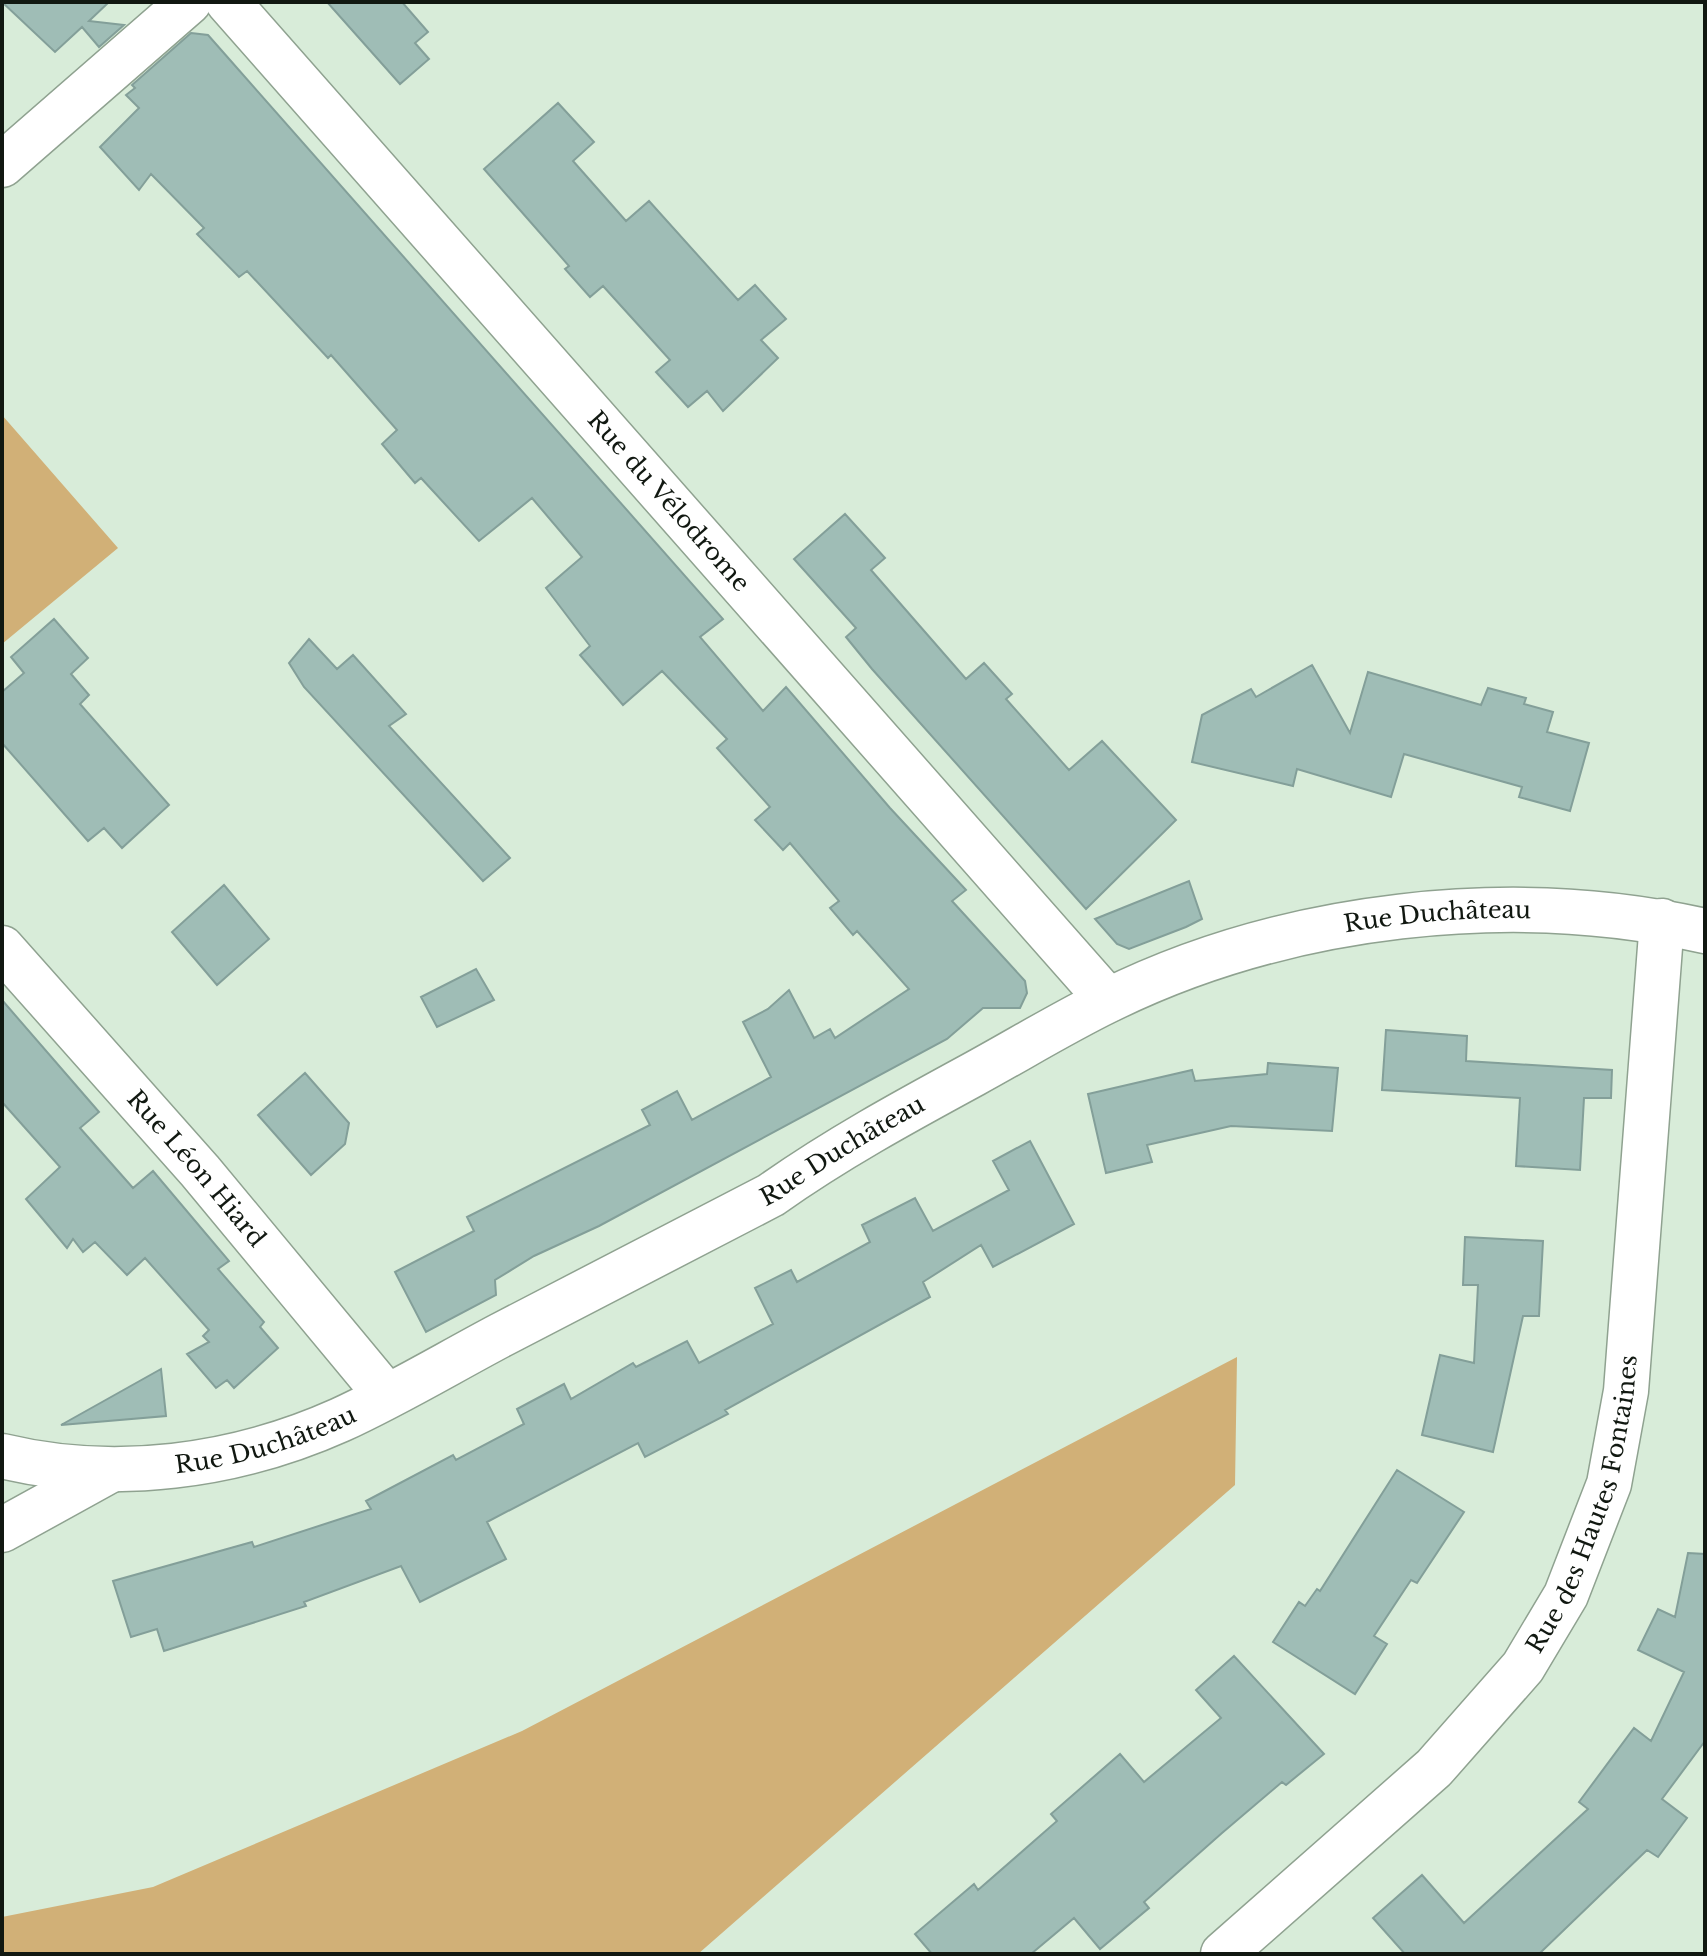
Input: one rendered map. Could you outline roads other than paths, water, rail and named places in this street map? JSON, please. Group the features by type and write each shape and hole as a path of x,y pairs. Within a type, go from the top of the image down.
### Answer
{"street":[{"path":"2,165 189,2"},
{"name":"Rue du Vélodrome","path":"228,2 1108,1000"},
{"name":"Rue Duchâteau","path":"2,1456 36,1464 109,1471 162,1468 217,1458 337,1421 771,1195 836,1150 1108,1000 1170,975 1304,931 1466,910 1544,909 1662,921 1705,931"},
{"name":"Rue des Hautes Fontaines","path":"1223,1954 1434,1768 1523,1667 1571,1583 1609,1484 1626,1391 1662,921"},
{"name":"Rue Léon Hiard","path":"2,948 200,1171 386,1395"},
{"path":"2,1530 109,1471"}]}
